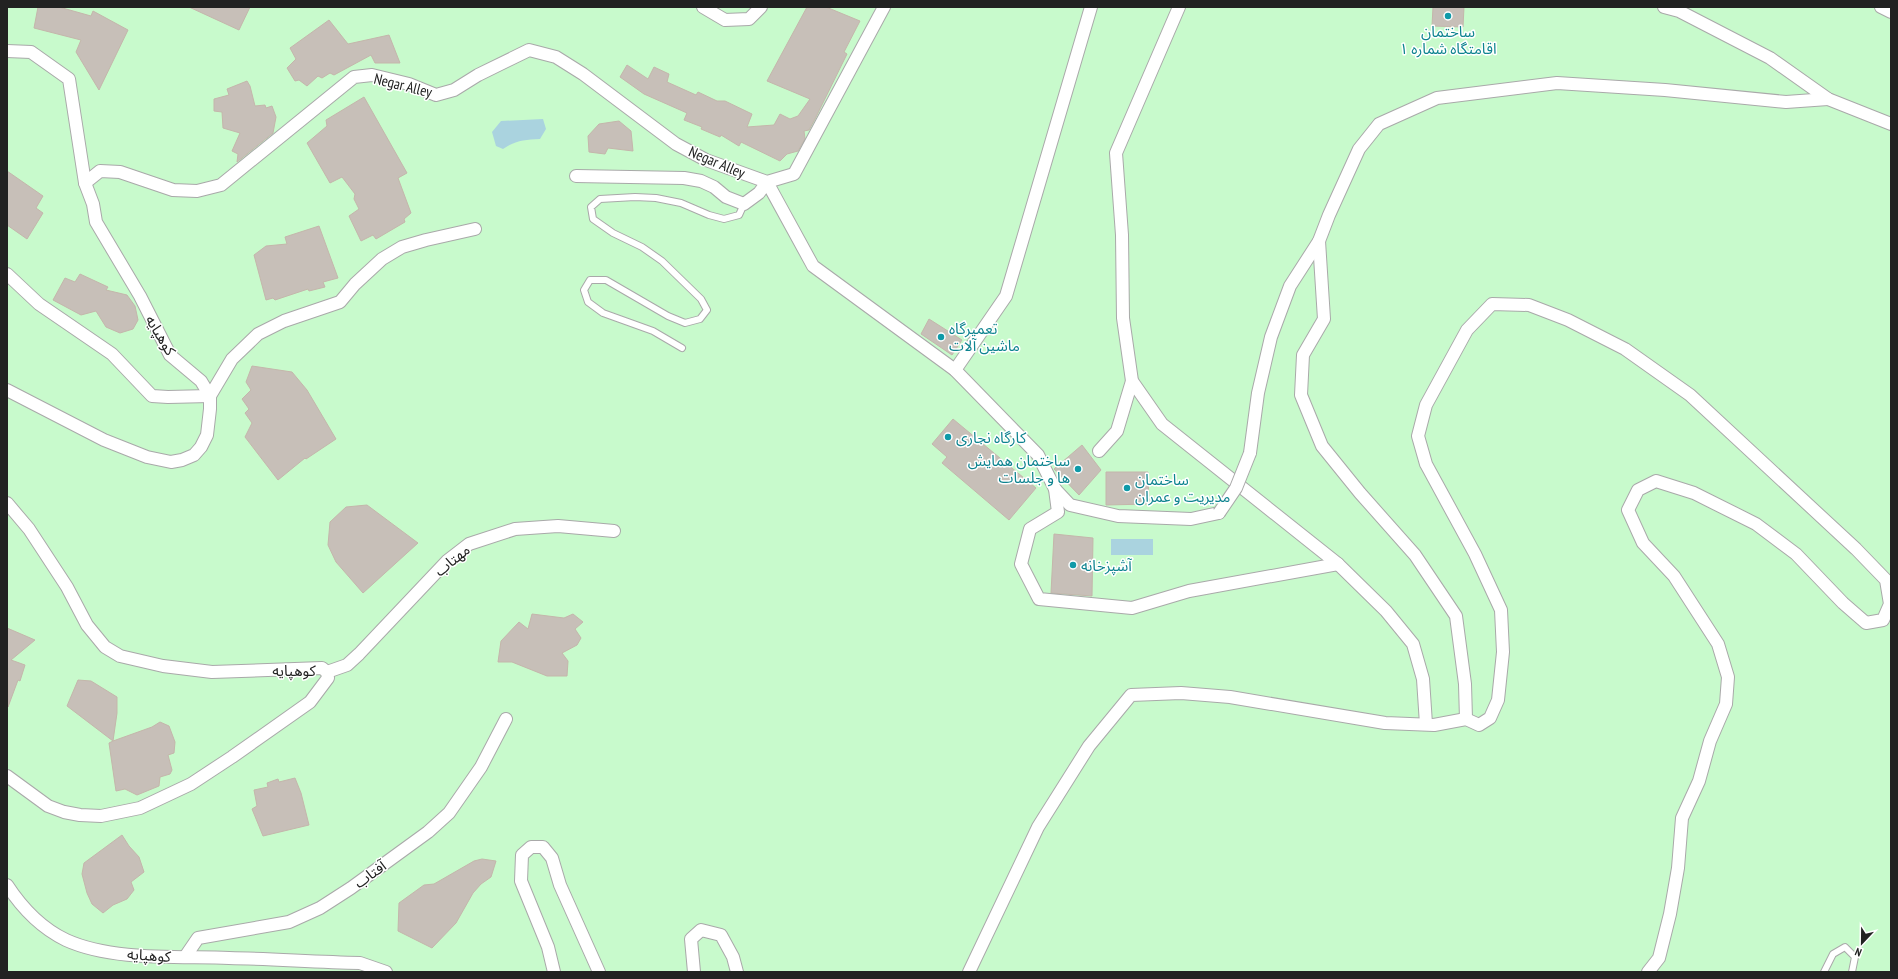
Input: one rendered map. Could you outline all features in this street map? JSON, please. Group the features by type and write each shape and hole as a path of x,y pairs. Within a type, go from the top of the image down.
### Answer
{"street":[{"path":"703,7 725,20 749,19 761,7"},
{"path":"884,7 794,174 767,182 813,266 955,370 1038,455 1055,489 1070,505 1118,516 1191,519 1219,513 1236,488 1250,453 1258,393 1271,337 1290,286 1319,241 1328,215 1359,149 1379,124 1437,98 1557,83 1665,90 1786,102 1828,99"},
{"path":"955,370 1006,296 1091,7"},
{"path":"1099,451 1117,431 1132,381 1123,318 1122,235 1116,153 1179,7"},
{"path":"1664,7 1679,11 1770,58 1828,99 1891,124"},
{"path":"1881,7 1891,12"},
{"name":"Negar Alley","path":"86,183 100,172 120,172 173,190 197,191 221,185 354,77 372,75 409,84 436,95 454,90 478,75 529,50 556,57 583,74 676,144 688,151 706,160 767,182 759,193 744,204 726,197 714,187 701,181 684,178 576,176"},
{"name":"کوهپایه","path":"7,51 31,52 69,79 86,183 93,204 96,222 140,296 170,355 201,381 210,396"},
{"path":"7,390 104,440 147,457 172,462 194,455 201,447 207,435 210,396 232,359 258,334 284,321 340,302 355,284 382,259 402,247 475,229"},
{"path":"1319,241 1324,319 1302,355 1301,395 1322,446 1360,493 1415,555 1456,616 1465,684 1466,719"},
{"path":"7,274 39,304 112,354 152,396 210,396"},
{"path":"969,972 1038,827 1089,746 1131,696 1181,693 1230,697 1385,723 1434,725 1466,719 1479,725 1490,718 1498,700 1503,652 1501,610 1475,554 1426,464 1418,436 1426,405 1467,330 1492,304 1529,305 1568,320 1625,349 1690,395 1850,544 1886,580 1890,604 1883,620 1866,623 1843,603 1796,554 1756,524 1694,493 1656,481 1638,490 1628,510 1643,543 1674,576 1718,644 1728,677 1726,704 1710,741 1699,781 1682,818 1676,876 1670,914 1659,958 1648,972"},
{"path":"1132,381 1162,424 1338,564 1386,611 1413,644 1423,679 1426,724"},
{"path":"1055,489 1058,512 1030,529 1021,564 1039,599 1132,608 1189,591 1338,564"},
{"name":"کوهپایه","path":"7,503 29,529 67,587 87,625 105,647 120,656 163,666 212,672 322,668 327,672 328,678 310,702 292,715 191,784 140,808 101,816 80,816 48,806 7,776"},
{"name":"مهتاب","path":"327,672 347,665 447,561 469,544 515,529 558,526 614,531"},
{"name":"آفتاب","path":"185,957 198,938 289,922 320,908 351,888 428,832 449,813 481,767 506,719"},
{"path":"554,972 548,947 521,881 522,856 531,848 543,847 552,858 560,885 599,972"},
{"name":"کوهپایه","path":"7,885 26,911 45,927 66,940 94,950 185,957 360,963 386,972"},
{"path":"694,972 691,939 701,930 721,935 733,957 737,972"}],"lane":[{"path":"682,348 653,330 603,312 588,302 584,290 590,280 606,280 668,316 684,323 700,318 707,310 701,299 662,261 642,247 613,232 593,219 591,207 600,199 635,197 656,198 681,203 708,215 724,219 739,215 744,204"},
{"path":"1824,972 1833,954 1845,947 1855,957 1852,972"}],"green space":[{"path":"7,7 1891,7 1891,972 7,972"}],"water":[{"path":"543,119 546,129 540,139 516,142 503,149 496,146 492,132 501,121"},
{"path":"1111,539 1153,539 1153,555 1111,555"}],"building":[{"path":"38,7 59,7 91,16 93,11 128,30 99,90 76,52 81,40 34,28"},
{"path":"189,7 250,7 239,30"},
{"path":"807,7 826,7 860,21 844,52 847,54 815,119 809,130 804,131 805,139 798,151 787,154 780,161 741,142 739,146 721,135 720,137 701,129 702,127 684,120 687,113 644,94 620,77 627,65 648,79 654,67 669,74 667,82 696,95 698,92 717,101 725,101 752,114 747,127 774,125 780,114 790,119 798,116 810,99 767,81"},
{"name":"ساختمان اقامتگاه شماره ۱","path":"1433,7 1464,7 1463,27 1432,26"},
{"path":"329,20 348,44 389,35 400,63 375,63 371,55 334,75 330,73 322,78 318,76 307,86 299,80 295,81 287,68 296,59 290,48"},
{"path":"247,81 250,86 255,106 265,105 266,108 272,106 276,117 273,133 237,162 238,154 232,151 240,133 223,128 222,112 214,111 214,99 229,95 227,89"},
{"path":"364,97 407,173 398,178 411,213 404,219 405,222 376,239 373,235 361,241 349,216 359,209 354,199 355,194 342,177 330,183 307,143 327,126 326,120"},
{"path":"619,121 631,131 633,151 608,148 605,154 589,152 588,136 599,124"},
{"path":"7,171 43,196 36,208 43,213 27,239 7,225"},
{"path":"319,226 338,278 323,282 325,287 309,291 308,289 275,300 273,298 266,300 254,255 266,246 287,244 285,237"},
{"path":"80,274 108,287 106,290 127,295 135,306 138,320 133,329 120,333 106,327 96,311 81,315 53,300 65,278 75,282"},
{"name":"تعمیرگاه ماشین آلات","path":"929,319 962,340 952,355 921,334"},
{"path":"252,366 292,372 307,390 336,439 306,459 305,458 278,480 245,437 252,423 245,413 249,409 242,399 251,390 246,382"},
{"path":"953,419 1036,488 1009,520 942,463 947,457 932,444"},
{"name":"ساختمان همایش ها و جلسات","path":"1082,445 1101,470 1079,495 1054,469"},
{"name":"ساختمان مدیریت و عمران","path":"1106,472 1148,472 1149,504 1106,505"},
{"path":"367,505 418,543 363,593 336,562 328,545 330,522 346,507"},
{"name":"آشپزخانه","path":"1054,534 1093,538 1092,596 1051,593"},
{"path":"532,614 564,618 573,614 583,622 575,629 581,638 577,645 562,653 568,661 567,676 547,676 512,662 498,662 501,641 519,622 528,629"},
{"path":"7,628 35,640 11,660 25,665 20,681 18,680 8,707"},
{"path":"78,680 91,681 117,697 117,713 113,741 67,706"},
{"path":"160,722 169,726 175,742 174,753 168,755 172,770 170,774 160,777 159,786 137,795 125,789 116,791 109,743 152,727"},
{"path":"295,778 301,793 309,825 263,836 252,809 257,806 254,790 268,787 267,783 278,779 279,782"},
{"path":"122,835 139,857 144,872 131,882 134,890 127,899 113,905 103,913 92,904 87,893 82,874 84,863"},
{"path":"482,859 496,861 491,877 481,884 473,893 456,923 432,948 398,931 399,903 424,885 434,884 474,861"}],"place":[{"name":"ساختمان اقامتگاه شماره ۱","path":"1448,16"},
{"name":"تعمیرگاه ماشین آلات","path":"941,337"},
{"name":"کارگاه نجاری","path":"948,437"},
{"name":"ساختمان همایش ها و جلسات","path":"1078,469"},
{"name":"ساختمان مدیریت و عمران","path":"1127,488"},
{"name":"آشپزخانه","path":"1073,565"}]}
